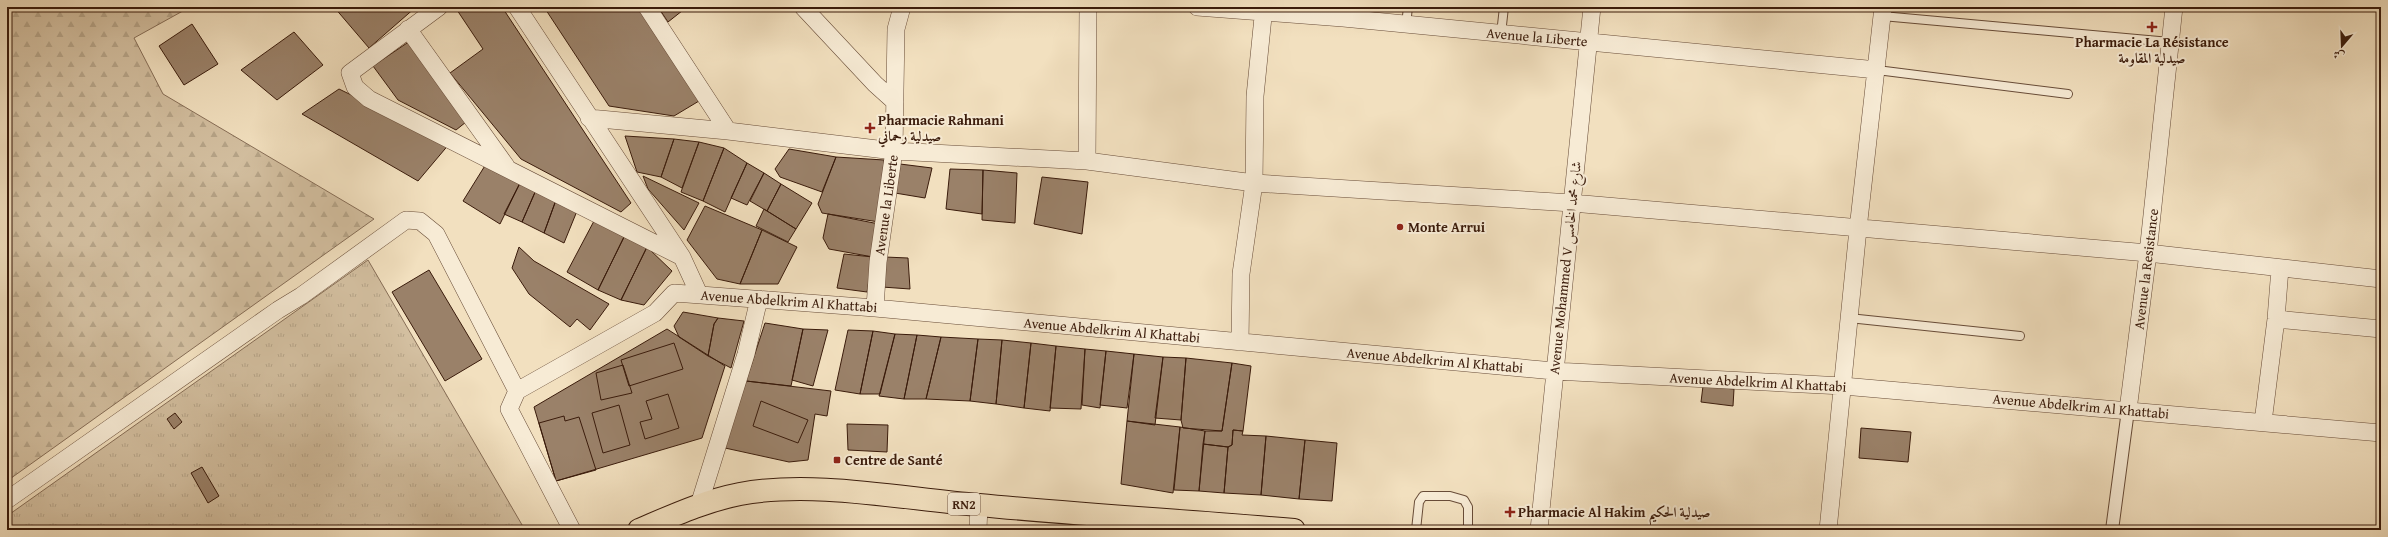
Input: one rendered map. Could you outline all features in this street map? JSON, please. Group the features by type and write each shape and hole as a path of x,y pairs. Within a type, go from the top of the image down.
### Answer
{"main road":[{"name":"RN2","path":"639,530 699,505 740,494 790,490 824,490 979,505 1286,530"}],"street":[{"path":"439,7 350,73 355,87 369,99 682,257"},
{"path":"518,7 589,118 682,257 699,294"},
{"path":"648,7 728,131"},
{"path":"803,7 875,84 895,102"},
{"name":"Avenue la Liberte","path":"875,308 878,262 894,151 896,29 902,7"},
{"path":"1087,161 1088,7"},
{"name":"Avenue la Liberte","path":"1197,7 1344,13 1406,25 1877,70"},
{"name":"Avenue Mohammed V شارع محمد الخامس","path":"1539,530 1592,7"},
{"name":"Avenue la Resistance","path":"2112,530 2148,253 2174,7"},
{"path":"1240,342 1240,274 1254,183 1255,96 1264,9"},
{"path":"1828,530 1858,229 1883,12"},
{"path":"408,30 507,168"},
{"path":"589,118 728,131 894,151 1087,161 1254,183 1572,203 2148,253 2381,279"},
{"path":"7,500 278,310 301,296 406,220 420,222 436,234 517,391 509,409 572,530"},
{"path":"2263,422 2276,318 2280,268"},
{"name":"Avenue Abdelkrim Al Khattabi","path":"517,391 655,313 674,293 875,308 1554,371 1843,386 2381,433"},
{"path":"699,505 746,354 759,299"},
{"path":"2276,318 2381,328"},
{"path":"978,530 979,505"}],"lane":[{"path":"1406,25 1408,7"},
{"path":"1501,34 1504,7"},
{"path":"1883,12 2170,42"},
{"path":"1877,70 2068,94"},
{"path":"1850,318 2020,336"},
{"path":"1416,530 1419,502 1423,496 1450,496 1464,500 1468,507 1468,530"}],"green space":[{"path":"7,7 190,7 134,38 163,94 374,219 7,481"},
{"path":"368,260 525,530 7,530 7,516"}],"building":[{"path":"334,7 416,7 369,48"},
{"path":"455,7 502,7 631,203 621,212 521,159 450,73 483,49"},
{"path":"544,7 639,7 699,101 674,116 609,106"},
{"path":"658,7 687,7 668,22"},
{"path":"192,24 218,64 184,85 159,46"},
{"path":"294,32 323,65 277,100 241,70"},
{"path":"410,41 466,122 456,130 398,100 373,66"},
{"path":"339,89 450,143 418,181 302,114"},
{"path":"625,136 674,139 661,177 637,172"},
{"path":"674,139 699,142 682,188 661,177"},
{"path":"699,142 724,148 703,201 681,192"},
{"path":"724,148 747,163 725,212 703,201"},
{"path":"789,149 836,157 822,192 780,177 775,169"},
{"path":"836,157 884,160 879,222 822,213 818,204"},
{"path":"747,163 764,173 747,205 731,198"},
{"path":"486,164 521,181 500,224 463,201"},
{"path":"900,164 932,168 925,198 895,193"},
{"path":"950,169 983,170 982,214 946,209"},
{"path":"983,170 1017,173 1015,223 982,220"},
{"path":"764,173 781,184 767,211 750,201"},
{"path":"643,176 699,203 684,230 648,189"},
{"path":"1042,177 1088,182 1082,234 1034,224"},
{"path":"521,181 536,190 522,222 504,214"},
{"path":"781,184 812,203 796,229 767,211"},
{"path":"536,190 556,200 544,233 522,222"},
{"path":"556,200 577,211 564,243 544,233"},
{"path":"705,206 762,230 740,284 717,279 687,240"},
{"path":"764,209 796,229 788,242 756,226"},
{"path":"828,214 879,224 873,257 829,249 823,238"},
{"path":"594,221 624,237 598,290 567,272"},
{"path":"762,230 797,247 778,284 740,284"},
{"path":"624,237 647,247 621,300 598,290"},
{"path":"519,247 534,261 609,304 590,330 577,319 570,327 529,294 512,268"},
{"path":"647,247 672,271 644,305 621,300"},
{"path":"844,254 873,257 867,292 837,288"},
{"path":"885,257 908,258 910,289 882,287"},
{"path":"429,270 482,359 445,381 392,292"},
{"path":"683,312 718,318 714,324 708,356 679,337 674,326"},
{"path":"718,318 744,321 731,368 708,356 714,324"},
{"path":"765,323 803,329 791,386 746,381"},
{"path":"667,329 725,366 702,438 556,481 534,407"},
{"path":"803,329 828,330 813,386 792,380"},
{"path":"848,330 873,331 860,394 835,390"},
{"path":"873,331 895,334 880,394 860,394"},
{"path":"895,334 917,335 904,399 879,396"},
{"path":"917,335 941,337 926,399 904,399"},
{"path":"941,337 978,339 970,401 926,399"},
{"path":"978,339 1002,340 996,404 970,401"},
{"path":"1002,340 1031,343 1024,408 996,404"},
{"path":"674,343 683,369 629,386 621,360"},
{"path":"1031,343 1056,346 1050,411 1024,408"},
{"path":"1056,346 1085,349 1081,409 1050,408"},
{"path":"1085,349 1106,351 1100,408 1082,405"},
{"path":"1106,351 1134,354 1127,408 1100,405"},
{"path":"1134,354 1163,357 1155,425 1127,421"},
{"path":"1163,357 1186,358 1181,420 1155,418"},
{"path":"1186,358 1232,363 1222,431 1183,428 1181,420"},
{"path":"1232,363 1251,366 1243,431 1233,430 1232,445 1228,447 1203,444 1205,431 1222,431"},
{"path":"623,365 632,393 601,400 596,373"},
{"path":"746,381 831,391 827,416 815,414 808,460 789,462 725,448"},
{"path":"1703,386 1734,389 1733,406 1701,402"},
{"path":"668,394 679,428 645,439 640,422 652,419 646,401"},
{"path":"761,401 808,420 798,443 753,426"},
{"path":"619,405 630,445 603,453 592,413"},
{"path":"175,413 182,422 174,429 167,419"},
{"path":"564,416 565,421 579,417 596,470 556,481 539,423"},
{"path":"1127,421 1180,427 1173,493 1121,484"},
{"path":"847,424 888,425 887,452 848,450"},
{"path":"1180,427 1205,431 1199,491 1174,490"},
{"path":"1861,428 1911,432 1908,462 1859,458"},
{"path":"1233,430 1243,431 1242,435 1266,436 1261,495 1224,493 1228,447 1232,445"},
{"path":"1266,436 1305,440 1299,499 1261,495"},
{"path":"1305,440 1337,443 1332,501 1299,499"},
{"path":"1203,444 1228,447 1224,493 1199,491"},
{"path":"202,467 219,496 208,503 191,473"}],"place":[{"name":"Pharmacie La Résistance صيدلية المقاومة","path":"2152,27"},
{"name":"Pharmacie Rahmani صيدلية رحماني","path":"870,128"},
{"name":"Monte Arrui","path":"1400,227"},
{"name":"Centre de Santé","path":"837,460"},
{"name":"Pharmacie Al Hakim صيدلية الحكيم","path":"1510,512"}]}
